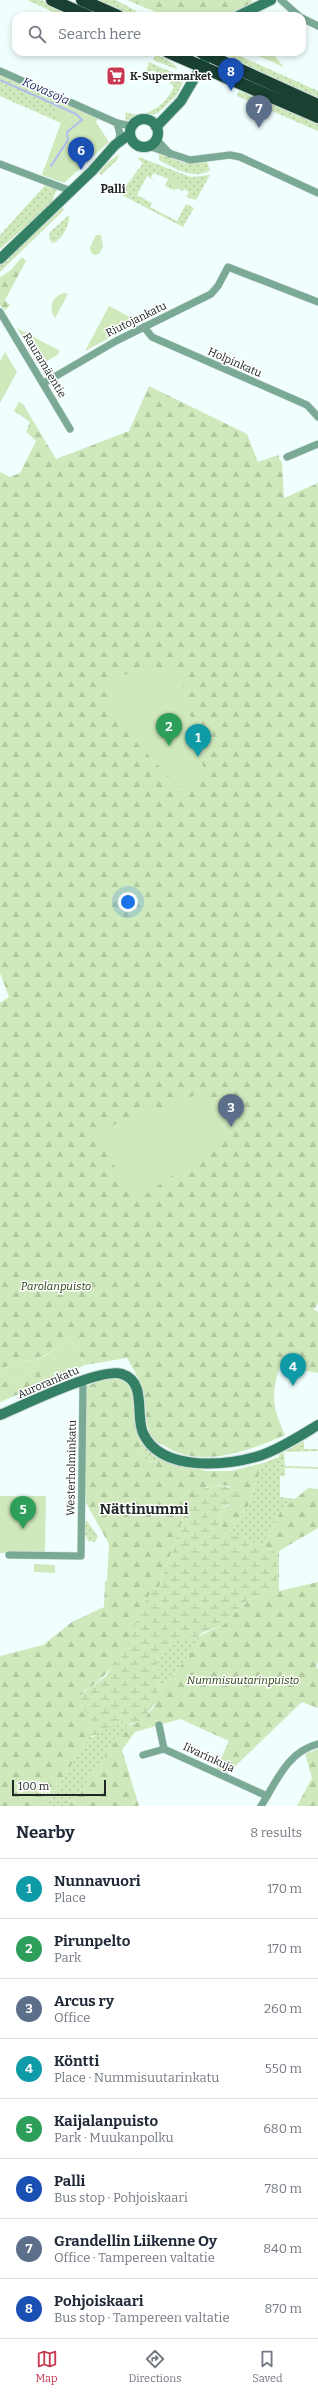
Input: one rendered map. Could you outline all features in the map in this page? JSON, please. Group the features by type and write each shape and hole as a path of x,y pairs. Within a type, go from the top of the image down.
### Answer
{"highway":[{"path":"52,0 79,12"},
{"path":"82,0 109,12"},
{"path":"177,56 318,117"},
{"path":"211,56 318,105"}],"street":[{"path":"246,12 271,0"},
{"path":"259,12 275,0"},
{"path":"281,0 294,12"},
{"path":"306,20 318,26"},
{"path":"153,124 176,107 199,66 203,56"},
{"path":"0,71 117,123 131,134 139,146 148,146 190,160 230,155 240,157 318,193"},
{"path":"0,259 4,253 131,134 140,119 153,124"},
{"path":"117,123 120,134 118,143"},
{"path":"153,124 156,139 170,154"},
{"path":"103,160 118,143 131,134"},
{"path":"148,146 156,139"},
{"path":"0,164 71,191"},
{"name":"Riutojankatu","path":"44,383 144,327 211,294 218,286 228,267 318,302"},
{"name":"Rauramäentie","path":"0,312 44,383 70,429"},
{"name":"Holpinkatu","path":"144,327 156,338 307,405 318,417"},
{"path":"58,407 65,404"},
{"path":"287,457 318,444"},
{"name":"Aurorankatu","path":"0,1415 83,1381 107,1373 121,1374 134,1382 138,1394 139,1416 144,1434 156,1450 175,1459 209,1464 240,1461 272,1450 318,1425"},
{"name":"Westerholminkatu","path":"9,1555 81,1556 83,1381"},
{"path":"143,1754 164,1749 159,1725"},
{"path":"261,1806 284,1767 292,1758 301,1751 318,1744"},
{"name":"Iivarinkuja","path":"164,1749 267,1796"}],"green space":[{"path":"27,0 42,0 70,12 53,12"},
{"path":"92,0 116,0 138,12 121,12"},
{"path":"127,0 253,0 247,6 232,12 157,12"},
{"path":"155,56 159,56 174,64 178,68 176,69 153,60"},
{"path":"228,56 240,56 318,91 318,100"},
{"path":"258,56 274,56 284,67"},
{"path":"149,62 185,78 176,96 158,113 126,121 125,112 140,114 154,110 166,100 174,86 170,84 171,79 151,70 145,79 144,78"},
{"path":"0,75 98,119 42,175 61,123 0,96"},
{"path":"239,91 318,121 318,131 237,96"},
{"path":"60,101 98,119 96,122 109,142 64,183 42,175 61,123 54,120"},
{"path":"159,153 184,163 207,162 210,170 197,174 184,172 159,160"},
{"path":"119,154 117,160 101,175 99,173 106,164"},
{"path":"139,157 191,177 210,175 196,200 186,197 189,192 184,189 183,191 172,186 173,190 165,186 168,179 154,173 151,177 155,181 147,176 137,195 152,203 150,207 177,221 186,204 194,208 183,227 120,194 143,163 138,159"},
{"path":"177,176 182,188 173,190 169,178"},
{"path":"46,184 58,189 54,195 52,203 0,249 0,235"},
{"path":"62,207 64,210 0,272 0,265 58,208"},
{"path":"69,215 65,232 59,240 52,243 49,238 50,232"},
{"path":"96,235 101,235 103,247 99,254 94,255 91,252 90,247"},
{"path":"22,257 26,261 5,300 10,305 5,310 0,305 0,277 11,270"},
{"path":"66,293 68,294 55,318 52,310 53,302 55,298"},
{"path":"109,306 139,322 85,351"},
{"path":"17,328 60,351 57,355 40,365 37,363"},
{"path":"5,352 17,372 0,403 0,361"},
{"name":"Parolanpuisto","path":"149,386 247,434 258,462 278,455 282,463 284,498 318,483 318,1303 314,1310 318,1312 318,1373 280,1365 275,1385 274,1401 277,1416 285,1435 240,1452 208,1457 193,1456 177,1452 158,1442 152,1437 147,1426 143,1392 127,1358 85,1365 71,1341 34,1361 20,1360 6,1367 1,1376 5,1381 12,1383 28,1372 40,1370 40,1374 49,1381 0,1402 0,1003 9,997 0,973 0,472 10,477 20,473 36,441 26,432 30,422 14,411 19,402 23,404 56,459 129,431"},
{"path":"179,669 205,774 180,788 113,718 111,676"},
{"path":"198,1094 210,1111 214,1109 229,1117 237,1129 138,1200 94,1135 97,1131"},
{"path":"71,1341 85,1365 49,1381 40,1374 40,1370 28,1372 12,1383 5,1381 1,1376 6,1367 20,1360 35,1361"},
{"path":"112,1378 125,1381 132,1390 137,1429 146,1461 177,1463 206,1471 231,1471 263,1463 248,1506 228,1534 223,1532 220,1523 221,1508 229,1506 230,1486 214,1485 206,1487 188,1505 159,1587 146,1601 125,1650 107,1673 83,1692 80,1707 90,1716 90,1736 45,1806 0,1806 0,1656 43,1645 72,1622 104,1607 109,1544 86,1503 85,1387 103,1379"},
{"path":"137,1429 177,1463 146,1461"},
{"path":"318,1433 304,1441 304,1449 318,1449 318,1451 284,1452"},
{"path":"284,1452 285,1466 318,1467 318,1469 285,1468 285,1476 280,1476 280,1497 297,1499 280,1512 268,1537 261,1546 245,1538 228,1534 248,1506 263,1463 279,1457 279,1455"},
{"path":"214,1485 235,1488 237,1495 235,1502 221,1508 220,1523 223,1532 245,1538 275,1552 278,1558 277,1586 271,1593 248,1600 223,1625 204,1632 195,1639 173,1639 157,1662 159,1692 156,1701 146,1716 135,1724 116,1721 99,1735 90,1736 90,1716 80,1707 79,1696 106,1676 128,1643 143,1605 149,1595 159,1587 188,1505 199,1492"},
{"name":"Nummisuutarinpuisto","path":"308,1488 318,1489 318,1528 279,1551 279,1591 318,1582 318,1662 316,1667 318,1669 318,1708 302,1702 227,1774 216,1769 229,1741 180,1719 135,1732 122,1750 139,1806 69,1806 127,1725 135,1724 146,1716 153,1708 159,1692 209,1631 223,1625 248,1600 264,1595 277,1586 278,1558 275,1552 261,1546 268,1537 280,1512"},
{"path":"0,1496 46,1496 45,1553 0,1553"},
{"path":"87,1521 98,1536 95,1542 88,1541 85,1534 85,1522"},
{"path":"34,1564 55,1565 55,1573 34,1572"},
{"path":"209,1631 159,1692 157,1662 173,1639 195,1639"},
{"path":"116,1721 130,1723 69,1806 45,1806 90,1736 93,1737"},
{"path":"318,1749 318,1806 297,1806 312,1778 305,1754"}],"waterway":[{"name":"Kovasoja","path":"0,80 76,114 82,120 67,132 68,140 51,166"}],"place":[{"name":"K-Supermarket","path":"116,76"},
{"name":"Pohjoiskaari","path":"231,91"},
{"name":"Grandellin Liikenne Oy","path":"259,128"},
{"name":"Palli","path":"81,170"},
{"name":"Pirunpelto","path":"169,746"},
{"name":"Nunnavuori","path":"198,757"},
{"name":"Arcus ry","path":"231,1127"},
{"name":"Köntti","path":"293,1386"},
{"name":"Kaijalanpuisto","path":"23,1529"}],"district":[{"name":"Palli","path":"113,189"},
{"name":"Nättinummi","path":"144,1509"}]}
